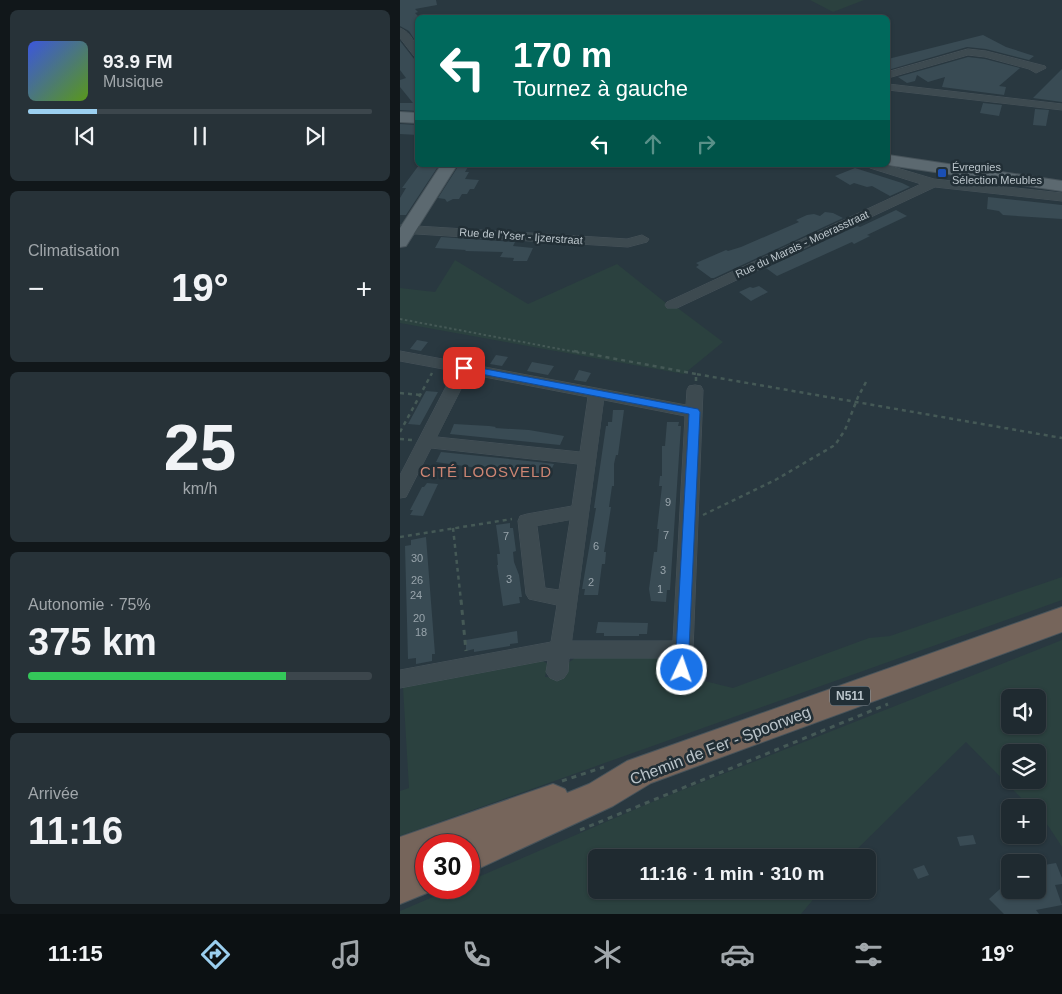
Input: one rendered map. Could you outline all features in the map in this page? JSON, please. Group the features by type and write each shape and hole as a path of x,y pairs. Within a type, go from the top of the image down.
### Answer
{"highway":[{"name":"Chemin de Fer - Spoorweg","path":"478,834 600,795 639,772 1062,620"},
{"name":"Chemin de Fer - Spoorweg","path":"400,854 415,851"},
{"path":"400,886 415,880"}],"main road":[{"path":"400,117 415,118"},
{"path":"890,160 1062,186"},
{"path":"403,233 448,167"}],"street":[{"path":"400,31 415,50"},
{"path":"890,74 968,52 986,54 1033,67"},
{"path":"890,87 981,103 1062,113"},
{"path":"943,95 983,97 1062,107"},
{"path":"881,167 933,183 1062,197"},
{"name":"Rue du Marais - Moerasstraat","path":"672,305 933,183"},
{"name":"Rue de l'Yser - Ijzerstraat","path":"403,233 628,242 642,239"},
{"path":"400,356 694,412"},
{"path":"400,492 464,368"},
{"path":"400,679 561,648 682,660 696,382"},
{"path":"557,672 597,393"},
{"path":"426,442 588,459"},
{"path":"568,599 536,594 526,521 580,511"}],"path":[{"path":"400,319 696,382 730,378 782,390 810,393 1062,438"},
{"path":"400,432 438,363"},
{"path":"688,522 777,479 835,445 846,429 859,391 866,382"},
{"path":"400,393 420,395"},
{"path":"400,420 406,421"},
{"path":"400,537 518,518 526,521"},
{"path":"453,528 467,666"},
{"path":"573,833 894,702"}],"green space":[{"path":"810,0 864,0 833,12"},
{"path":"455,260 528,304 617,264 666,303 675,306 723,342 684,374 400,323 400,288 435,292"},
{"path":"1062,577 1062,600 400,836 400,791 409,788 403,687 543,661 548,664 545,677 565,678 567,664 576,657 668,658 673,663 671,676 688,677 733,688 869,638 890,636"},
{"path":"1062,640 1062,847 1046,824 1046,799 1022,799 1012,789 1046,789 1046,744 1001,744 1001,778 966,742 857,849 588,849 588,899 814,899 801,914 400,914 400,911 428,899 480,899 480,876 652,802"}],"building":[{"path":"400,0 436,0 437,5 415,9 418,12 415,13 417,15 415,15 415,40 409,31 400,26"},
{"path":"983,35 1006,47 1034,56 1029,60 986,49 967,47 890,69 890,58"},
{"path":"400,41 415,60 415,111 400,110 400,103 413,103 400,87 400,80 406,78 400,70"},
{"path":"968,57 985,59 1020,68 999,86 1006,87 1004,95 942,87 945,77 928,82 917,75 915,81 907,83 898,77"},
{"path":"1062,69 1062,102 1033,98"},
{"path":"983,103 1002,105 999,116 980,113"},
{"path":"1035,109 1049,110 1046,126 1033,125"},
{"path":"400,124 415,125 415,135 400,134"},
{"path":"418,167 438,167 406,215 400,215 400,198 406,188 402,188"},
{"path":"458,167 468,167 465,172 469,172 465,179 479,180 474,189 470,189 467,194 462,194 459,199 447,202 445,199 438,198"},
{"path":"855,168 910,187 890,196 872,186 867,187 854,183 850,185 835,176"},
{"path":"988,197 1062,205 1062,219 1003,215 999,211 987,209"},
{"path":"896,210 907,216 867,235 870,236 854,244 852,242 777,276 766,268 857,226 860,227"},
{"path":"825,212 833,213 843,218 714,278 711,278 696,267 699,265 696,263 726,250 741,247 799,222 796,220 807,215 814,214 820,216"},
{"path":"441,237 515,242 513,246 533,248 527,261 513,261 514,258 500,257 503,252 435,248"},
{"path":"759,286 768,292 751,301 739,292 750,287"},
{"path":"417,340 428,342 421,351 410,349"},
{"path":"451,347 473,351 466,360 445,356"},
{"path":"496,355 508,357 502,366 490,364"},
{"path":"532,362 554,366 548,375 527,371"},
{"path":"579,370 591,373 586,382 574,380"},
{"path":"426,391 438,392 420,425 408,424"},
{"path":"613,410 624,410 618,455 616,455 614,464 614,486 612,486 609,507 611,507 604,552 606,552 605,564 602,564 598,595 584,595 585,589 582,589 596,508 594,508 606,426 608,426 608,422 612,422"},
{"path":"667,422 679,422 678,426 681,426 670,590 667,590 666,602 651,601 649,589 654,552 657,552 659,529 657,529 662,486 659,486 660,476 662,476 662,446 665,446"},
{"path":"454,424 529,430 564,436 560,445 450,434"},
{"path":"441,452 554,464 549,474 513,472 506,471 507,469 479,466 478,468 436,462"},
{"path":"427,483 438,484 423,516 410,515 413,510 410,510 422,487"},
{"path":"510,523 510,528 513,528 516,551 513,552 514,562 519,575 522,597 519,597 520,603 503,606 497,565 497,554 500,554 496,525"},
{"path":"426,537 435,654 432,654 432,661 416,664 416,658 408,659 405,546 411,545 411,540"},
{"path":"598,622 648,623 647,634 639,634 639,636 604,636 604,633 596,633"},
{"path":"517,631 518,643 474,652 474,649 466,651 466,640"},
{"path":"973,835 976,844 960,846 957,837"},
{"path":"1056,863 1062,878 1062,884 1055,885 1062,905 1036,910 1039,914 1004,914 989,899 1001,888 1001,899 1046,899 1046,865"},
{"path":"924,865 929,875 918,879 913,869"}],"place":[{"name":"Évregnies Sélection Meubles","path":"942,173"}],"district":[{"name":"CITÉ LOOSVELD","path":"486,472"}],"route":[{"path":"464,368 694,412 682,670"}]}
